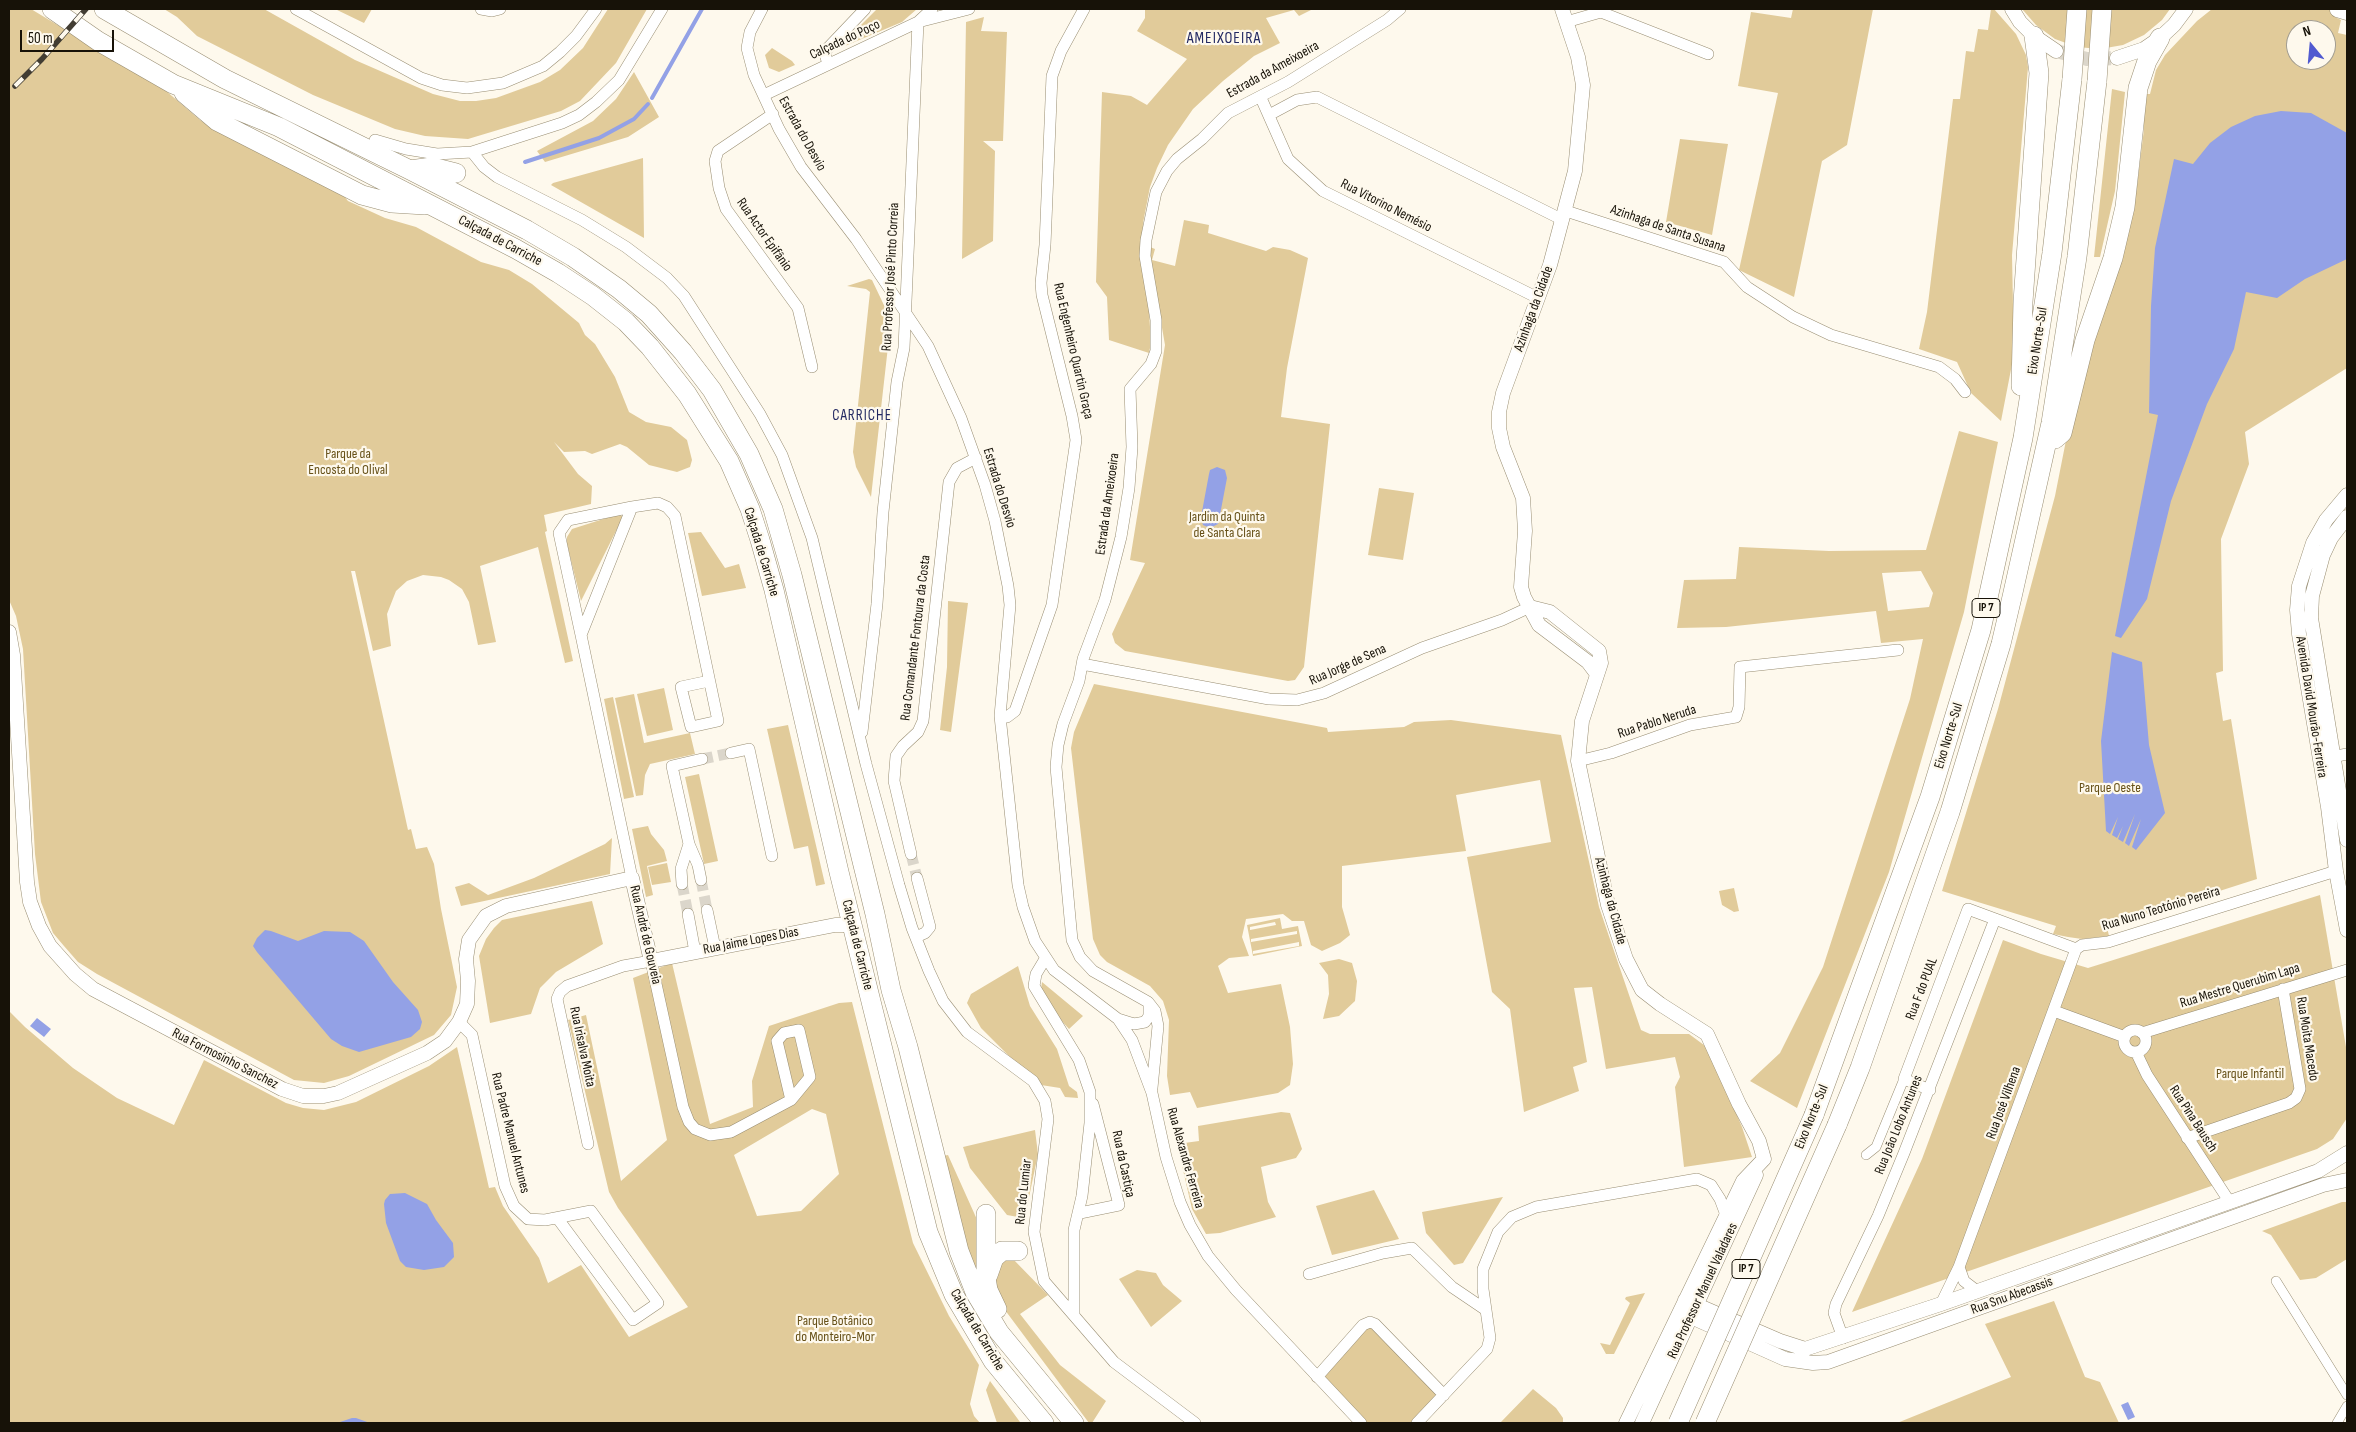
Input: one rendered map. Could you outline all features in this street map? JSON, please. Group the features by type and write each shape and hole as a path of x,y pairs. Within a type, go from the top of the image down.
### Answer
{"highway":[{"name":"Calçada de Carriche","path":"52,9 98,41 173,84 279,127 442,210 558,273 593,296 626,322 650,347 687,394 728,461 750,509 774,590 852,925 918,1194 940,1264 954,1295 993,1361 1044,1423"},
{"name":"Calçada de Carriche","path":"104,9 212,72 410,170 534,234 573,257 619,289 648,314 683,352 712,390 752,462 773,509 792,575 871,896 891,990 908,1047 959,1251 975,1292 999,1332 1074,1423"},
{"name":"Eixo Norte-Sul","path":"1678,1423 1814,1115 1935,781 1981,630 2019,455 2052,253 2072,79 2077,9"},
{"name":"Eixo Norte-Sul","path":"1705,1423 1837,1125 1860,1068 1950,812 2001,644 2047,447 2077,257 2097,81 2102,9"},
{"path":"2019,455 2023,302 2039,73 2034,36"},
{"path":"2047,447 2062,433 2084,340 2113,258 2125,207 2138,88 2147,60 2160,38"},
{"path":"173,84 217,121 371,198 398,204 426,205 442,210"},
{"path":"282,107 337,129 375,140"},
{"path":"337,182 351,186 361,186 410,170 432,167 456,173"},
{"path":"852,925 863,926 870,930 891,990"},
{"path":"986,1214 986,1278 988,1290 1030,1369"},
{"path":"986,1278 994,1258 1002,1251 1018,1251"}],"street":[{"path":"296,9 421,78 442,85 467,88 503,83 543,66 576,36 596,9"},
{"path":"481,9 500,9"},
{"path":"375,140 406,150 437,154 472,152 562,123 579,115 619,80 662,9"},
{"name":"Estrada do Desvio","path":"762,9 750,32 747,48 749,60 773,114 800,167 856,239 928,346 947,386 976,458 995,521 1008,586 1009,614 1000,716 1022,907 1035,941 1045,959 1070,984 1101,1006"},
{"path":"828,64 825,54 828,48 865,9"},
{"path":"918,22 932,9"},
{"name":"Calçada do Poço","path":"764,95 918,22 970,9"},
{"name":"Rua Engenheiro Quartin Graça","path":"1000,716 1007,717 1015,711 1052,605 1076,440 1072,416 1042,295 1041,283 1045,245 1052,76 1060,51 1084,9"},
{"name":"Estrada da Ameixoeira","path":"1148,1002 1093,971 1080,957 1072,940 1056,767 1060,735 1107,592 1121,537 1129,488 1132,447 1130,389 1151,364 1155,355 1156,320 1145,248 1148,225 1159,183 1177,159 1202,139 1228,113 1261,98 1387,20 1400,9"},
{"path":"2012,9 2020,22 2034,36 2056,51"},
{"path":"2117,58 2144,49 2160,38 2174,25 2186,9"},
{"path":"1564,15 1597,10 1708,54"},
{"name":"Azinhaga da Cidade","path":"1564,15 1578,57 1583,85 1575,171 1564,215 1538,298 1503,393 1499,412 1499,428 1503,446 1523,498 1526,531 1521,587 1539,625 1595,667 1582,720 1578,761 1608,905 1626,959 1642,990 1660,1004 1707,1034 1739,1104 1759,1141 1764,1159"},
{"name":"Rua Professor José Pinto Correia","path":"861,741 877,604 883,512 897,382 904,348 918,22"},
{"name":"Azinhaga de Santa Susana","path":"1268,115 1297,100 1317,97 1564,215 1724,262 1747,287 1793,317 1831,335 1939,366 1955,379 1964,392"},
{"name":"Rua Vitorino Nemésio","path":"1261,98 1288,159 1322,191 1538,298"},
{"name":"Rua Actor Epifânio","path":"773,114 718,151 715,161 719,188 726,209 798,308 812,367"},
{"path":"472,152 484,167 497,177 582,220 651,264 684,296 760,414 782,455 812,538 861,741 899,885 916,937 925,933 930,927 916,878"},
{"name":"Rua Comandante Fontoura da Costa","path":"911,854 894,781 896,756 903,746 918,732 923,720 949,482 957,468 976,458"},
{"name":"Avenida David Mourão-Ferreira","path":"2347,495 2326,520 2313,543 2299,586 2297,610 2299,634 2334,756 2336,871 2347,930"},
{"name":"Rua André de Gouveia","path":"710,681 675,516 667,506 658,503 568,520 558,532 683,1108 689,1122 695,1128 710,1136 731,1132 791,1100 810,1077 799,1030 784,1033 777,1041 791,1100"},
{"path":"581,635 632,507"},
{"name":"Avenida David Mourão-Ferreira","path":"2347,516 2331,538 2322,555 2312,596 2311,618 2347,840"},
{"name":"Rua Jorge de Sena","path":"1082,664 1278,700 1297,700 1324,693 1422,648 1502,620 1530,607"},
{"name":"Rua Formosinho Sanchez","path":"9,632 13,655 27,882 30,902 39,926 50,946 75,974 93,989 152,1022 282,1089 303,1096 324,1096 338,1093 436,1047 445,1041 460,1022 467,1004 466,958 469,940 473,931 486,916 506,906 632,878"},
{"name":"Rua Pablo Neruda","path":"1578,761 1611,753 1690,725 1736,717 1739,707 1740,667 1898,650"},
{"path":"731,753 749,749 772,856"},
{"path":"701,880 698,865 689,844 672,766 702,760"},
{"path":"682,884 681,869 689,844"},
{"name":"Rua Nuno Teotónio Pereira","path":"2076,949 2082,945 2108,942 2336,871"},
{"name":"Rua F do PUAL","path":"1866,1155 1876,1147 1904,1079 1968,909 1995,919"},
{"path":"707,910 715,948"},
{"path":"688,914 695,952"},
{"path":"1995,919 2076,949"},
{"name":"Rua João Lobo Antunes","path":"1843,1338 1834,1313 1836,1304 1878,1216 1930,1090 1995,919"},
{"name":"Rua Jaime Lopes Dias","path":"651,961 835,925 852,925"},
{"name":"Rua do Lumiar","path":"916,937 943,1000 967,1032 1033,1081 1045,1101 1048,1119 1034,1232 1044,1281 1114,1362 1195,1423"},
{"name":"Rua José Vilhena","path":"1941,1304 1959,1267 2076,949"},
{"name":"Rua da Castiça","path":"1045,959 1036,974 1034,986 1079,1060 1097,1114 1119,1206 1080,1214"},
{"name":"Rua Irisalva Moita","path":"588,1144 558,1005 558,995 567,986 598,974 651,961"},
{"name":"Rua Mestre Querubim Lapa","path":"2142,1033 2347,970"},
{"name":"Rua Moita Macedo","path":"2187,1138 2289,1103 2296,1098 2300,1089 2283,989"},
{"path":"1118,1020 1134,1024 1144,1022 1149,1016 1148,1002"},
{"path":"1148,1002 1156,1011 1158,1026 1152,1093"},
{"name":"Rua Alexandre Ferreira","path":"1101,1006 1118,1020 1132,1040 1152,1093 1166,1157 1180,1202 1190,1225 1208,1256 1361,1423"},
{"path":"2054,1011 2125,1037"},
{"name":"Rua Padre Manuel Antunes","path":"460,1022 472,1035 510,1200 528,1219 558,1219 591,1211 658,1303 633,1320 558,1219"},
{"path":"2132,1031 2142,1033 2145,1039 2144,1046 2136,1052 2126,1048 2125,1037 2132,1031"},
{"name":"Rua Pina Bausch","path":"2136,1052 2147,1075 2229,1201"},
{"path":"1904,1079 1930,1090"},
{"name":"Rua da Castiça","path":"1074,1315 1074,1230 1080,1214 1090,1123 1090,1092"},
{"name":"Rua Snu Abecassis","path":"1688,1308 1805,1349 1941,1304 2318,1171 2347,1153"},
{"name":"Rua Professor Manuel Valadares","path":"1642,1423 1688,1308 1698,1277 1726,1215 1743,1181 1764,1159"},
{"name":"Rua Professor Manuel Valadares","path":"1626,1423 1688,1308 1764,1159"},
{"path":"1417,1423 1487,1349 1490,1338 1482,1279 1485,1261 1498,1232 1512,1217 1526,1210 1696,1179 1711,1185 1720,1199 1726,1215"},
{"name":"Rua Snu Abecassis","path":"1688,1308 1785,1359 1813,1363 1828,1362 2313,1188 2347,1180"},
{"path":"1309,1274 1383,1252 1412,1248 1452,1287 1486,1310"},
{"path":"1959,1267 1964,1281 1977,1291"},
{"path":"2276,1281 2347,1395"},
{"path":"1317,1377 1363,1325 1370,1322 1375,1324 1444,1395"},
{"path":"2337,1423 2347,1406"}],"green space":[{"name":"Parque da Encosta do Olival","path":"9,9 31,9 165,90 200,120 218,132 344,196 348,201 385,218 416,227 481,262 509,270 532,284 579,323 585,335 595,344 615,377 629,412 646,422 671,427 687,440 692,460 690,467 677,472 649,465 627,447 620,444 592,454 585,451 564,452 554,442 578,474 592,486 591,504 544,515 547,531 545,532 573,661 565,663 538,547 480,566 496,642 478,645 469,602 462,589 441,577 423,575 407,581 396,591 387,614 391,646 373,651 355,571 351,571 408,830 411,829 416,849 427,847 434,864 457,987 451,1015 434,1035 349,1076 324,1083 294,1080 97,974 78,962 53,933 41,902 35,854 23,649 16,616 9,600"},
{"path":"164,9 264,9 355,60 433,94 460,101 476,101 496,98 540,82 560,70 583,48 608,9 647,9 616,63 580,101 561,111 468,139 425,136 395,129 313,95 197,36 177,17"},
{"path":"335,9 372,9 364,23"},
{"path":"877,9 917,9 902,22 845,46 845,41"},
{"path":"1145,9 1313,9 1299,16 1294,10 1266,18 1280,43 1254,56 1193,109 1168,145 1157,168 1150,187 1143,223 1142,248 1151,343 1149,353 1109,340 1107,297 1096,282 1102,92 1131,96 1147,105 1187,59 1137,31 1145,18"},
{"path":"1793,9 1873,9 1847,145 1822,161 1794,297 1739,270 1778,93 1738,86 1751,12 1791,18"},
{"path":"1991,9 1994,9 2016,34 2026,55 2028,67 2012,255 2014,354 2001,421 1971,393 1957,362 1919,349 1927,312 1953,99 1960,99 1966,51 1974,52 1978,29 1988,30"},
{"path":"2022,9 2170,9 2162,20 2144,35 2123,45 2100,49 2077,47 2055,39 2036,25"},
{"name":"Parque Oeste","path":"2212,9 2337,9 2335,17 2341,20 2338,33 2347,35 2347,368 2245,432 2249,464 2221,539 2223,671 2216,673 2223,721 2231,719 2257,879 2107,927 2109,936 2082,939 2053,934 2056,926 1942,891 1998,709 2055,496 2073,405 2128,235 2137,186 2144,129 2143,94 2150,94 2156,70 2165,55 2197,21"},
{"path":"984,17 981,31 1007,32 1003,141 983,141 995,151 993,241 962,259 966,22"},
{"path":"772,48 795,65 779,72 769,68 765,55"},
{"path":"634,72 659,117 628,137 545,162 537,151 593,121 616,99"},
{"path":"2112,89 2125,92 2115,191 2100,257 2094,257"},
{"path":"1680,139 1728,144 1712,235 1666,222"},
{"path":"643,158 644,238 551,185 553,183"},
{"name":"Jardim da Quinta de Santa Clara","path":"1184,220 1209,225 1208,233 1266,251 1273,247 1290,250 1308,258 1287,368 1281,417 1330,424 1304,667 1295,680 1288,681 1125,651 1115,643 1112,634 1145,563 1130,560 1165,345 1147,241 1150,247 1155,249 1152,260 1175,266"},
{"path":"869,279 872,280 891,320 871,497 856,467 853,452 870,292 866,289 847,286"},
{"path":"1959,431 1998,442 1964,612 1889,872 1797,1108 1750,1081 1780,1053 1823,967 1910,699 1923,639 1881,643 1876,611 1726,627 1677,628 1684,580 1736,579 1739,547 1829,551 1926,550","holes":["1921,571 1933,593 1929,607 1888,611 1882,573"]},
{"path":"1379,488 1414,493 1403,560 1368,555"},
{"path":"619,514 623,517 581,601 567,537 572,529"},
{"path":"701,532 725,568 739,564 746,588 702,596 688,533"},
{"path":"948,601 968,603 951,732 940,730 947,667"},
{"path":"1094,684 1327,728 1328,732 1404,727 1414,722 1451,720 1561,735 1599,907 1641,1030 1650,1034 1689,1034 1708,1048 1742,1127 1752,1157 1684,1167 1675,1087 1680,1077 1675,1057 1606,1069 1592,987 1574,988 1587,1062 1573,1067 1579,1091 1524,1112 1510,1009 1492,992 1467,857 1551,842 1540,780 1456,795 1466,851 1342,866 1342,907 1350,935 1340,943 1322,951 1311,945 1304,921 1292,921 1283,914 1246,919 1242,937 1249,956 1229,958 1218,966 1228,993 1281,984 1290,1027 1293,1064 1290,1085 1278,1093 1197,1108 1190,1092 1170,1095 1167,1076 1169,1020 1163,1001 1150,986 1107,962 1100,955 1093,939 1071,748 1074,732"},
{"path":"664,688 673,730 647,736 637,694"},
{"path":"634,694 644,743 690,733 695,754 650,764 645,775 643,795 636,796 615,698"},
{"path":"613,697 634,797 624,799 604,699"},
{"path":"788,725 825,884 816,886 808,846 794,849 767,729"},
{"path":"699,774 718,861 704,864 685,777"},
{"path":"648,826 651,834 664,850 667,861 647,866 653,895 646,897 632,829"},
{"path":"612,838 610,874 461,906 455,887 469,883 488,895 534,878 605,844"},
{"path":"667,863 671,882 652,885 648,867"},
{"path":"1734,888 1739,911 1734,912 1722,905 1719,891"},
{"name":"Parque Infantil","path":"2320,895 2347,1053 2347,1118 2333,1139 2317,1149 1852,1312 1922,1159 2003,940 2088,968"},
{"path":"592,901 603,944 556,972 540,988 531,1014 490,1023 479,956 486,939 494,928 502,920"},
{"path":"1280,918 1282,929 1298,926 1302,946 1253,956 1247,925","holes":["1275,922 1276,925 1250,930 1250,927","1297,931 1297,934 1251,942 1251,939","1299,942 1299,946 1253,954 1253,951"]},
{"path":"1339,959 1352,963 1357,981 1355,1001 1339,1016 1323,1019 1329,994 1328,975 1319,963"},
{"name":"Parque Botânico do Monteiro-Mor","path":"672,963 710,1124 753,1107 752,1081 769,1026 839,1003 852,1002 913,1243 949,1316 979,1365 970,1404 974,1416 980,1423 9,1423 9,1011 73,1068 117,1098 174,1125 204,1060 286,1103 303,1108 324,1110 356,1102 429,1066 457,1047 489,1188 495,1187 503,1206 539,1258 548,1283 581,1265 629,1337 688,1307 618,1208 609,1192 568,1020 586,1015 621,1181 667,1140 633,978","holes":["812,1109 826,1114 839,1174 801,1211 757,1216 734,1155"]},
{"path":"1018,966 1030,1006 1057,1049 1069,1086 1077,1092 1078,1098 1065,1097 1060,1088 1041,1085 981,1028 967,1003 971,994"},
{"path":"1042,982 1083,1016 1069,1029 1060,1019 1041,989"},
{"path":"1281,1112 1290,1113 1302,1149 1296,1158 1261,1167 1268,1202 1276,1217 1220,1233 1206,1234 1192,1209 1177,1144 1199,1141 1198,1126"},
{"path":"1035,1130 1038,1154 1027,1207 1024,1213 1018,1217 1007,1215 970,1168 963,1147"},
{"path":"948,1155 979,1224 980,1281 966,1244 943,1156"},
{"path":"1374,1190 1399,1239 1332,1255 1316,1206"},
{"path":"1503,1197 1463,1263 1454,1265 1426,1233 1422,1212"},
{"path":"2342,1202 2347,1202 2347,1259 2316,1278 2300,1280 2271,1235 2262,1231"},
{"path":"1013,1259 1048,1295 1020,1314 1060,1365 1106,1401 1092,1423 1089,1423 999,1302 993,1278 1003,1261"},
{"path":"1137,1270 1156,1273 1163,1285 1182,1301 1151,1327 1119,1279"},
{"path":"1645,1293 1614,1354 1606,1354 1600,1343 1610,1345 1630,1303 1625,1299 1626,1297"},
{"path":"2054,1301 2085,1377 2100,1382 2119,1423 1897,1423 2011,1377 1985,1324"},
{"path":"1367,1323 1444,1395 1417,1423 1361,1423 1317,1377"},
{"path":"990,1381 1020,1422 997,1423 986,1390"},
{"path":"1533,1389 1556,1408 1563,1418 1563,1423 1500,1423"}],"water":[{"path":"2281,111 2311,113 2347,133 2347,259 2305,279 2277,298 2246,292 2234,349 2207,404 2171,501 2147,599 2121,638 2115,636 2158,415 2149,413 2151,306 2155,248 2174,159 2193,164 2210,143 2231,127 2255,116"},
{"path":"1217,467 1225,470 1227,478 1218,524 1210,528 1203,525 1201,517 1210,470"},
{"path":"2112,652 2142,662 2149,745 2165,813 2136,850 2132,847 2141,819 2129,846 2125,843 2135,814 2123,842 2118,839 2123,826 2117,838 2112,835 2118,817 2110,834 2106,831 2101,741"},
{"path":"265,930 298,941 324,931 350,932 364,941 393,982 418,1010 422,1022 420,1029 411,1037 359,1052 342,1046 331,1039 253,946 257,938"},
{"path":"37,1018 51,1029 44,1037 30,1026"},
{"path":"405,1193 427,1204 453,1243 454,1257 444,1267 424,1270 406,1267 400,1261 386,1223 384,1204 390,1194"},
{"path":"2128,1402 2135,1417 2128,1420 2121,1405"},
{"path":"356,1418 370,1423 337,1423"}],"waterway":[{"path":"652,98 702,9"},
{"path":"525,162 599,138 634,119 648,104"}],"tunnel":[{"path":"2056,51 2087,59 2117,58"},
{"path":"702,759 731,753"},
{"path":"911,854 917,878"},
{"path":"701,880 707,910"},
{"path":"682,884 688,914"}],"railway":[{"path":"15,86 42,59 86,9"}],"district":[{"name":"AMEIXOEIRA","path":"1224,39"},
{"name":"CARRICHE","path":"862,416"}]}
